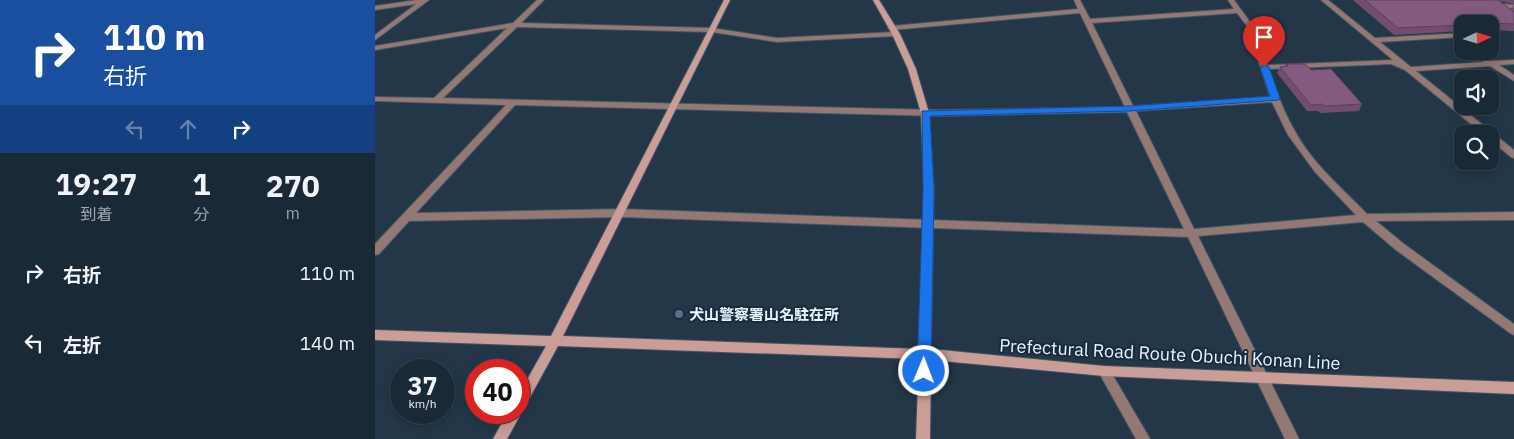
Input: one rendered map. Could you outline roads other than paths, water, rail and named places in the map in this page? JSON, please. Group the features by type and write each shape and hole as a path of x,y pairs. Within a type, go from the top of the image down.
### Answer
{"street":[{"path":"375,8 425,0"},
{"path":"375,38 425,0"},
{"path":"437,100 541,0"},
{"path":"530,386 621,213 727,0"},
{"path":"876,0 912,68 925,113 929,190 923,439"},
{"path":"1077,0 1292,439"},
{"path":"1231,0 1250,26 1275,98 1292,135 1318,170 1365,218 1400,247 1514,330"},
{"path":"1324,0 1478,125"},
{"path":"1493,2 1514,6"},
{"path":"1493,2 1508,14"},
{"path":"375,48 515,25 712,30 777,40 894,31 1083,11"},
{"path":"1087,21 1240,11"},
{"path":"1427,29 1437,37"},
{"path":"1374,40 1452,36"},
{"path":"1487,60 1514,79"},
{"path":"1264,67 1392,62 1410,69 1514,62"},
{"path":"375,99 925,113 1130,109 1275,98"},
{"path":"375,252 513,102"},
{"path":"1499,142 1514,154"},
{"path":"407,217 621,213 1190,233 1365,218 1514,216"},
{"name":"Prefectural Road Route Obuchi Konan Line","path":"375,335 924,354 1104,371 1514,388"},
{"path":"1104,371 1143,439"},
{"path":"500,439 508,424"}],"place":[{"name":"犬山警察署山名駐在所","path":"679,314"}]}
